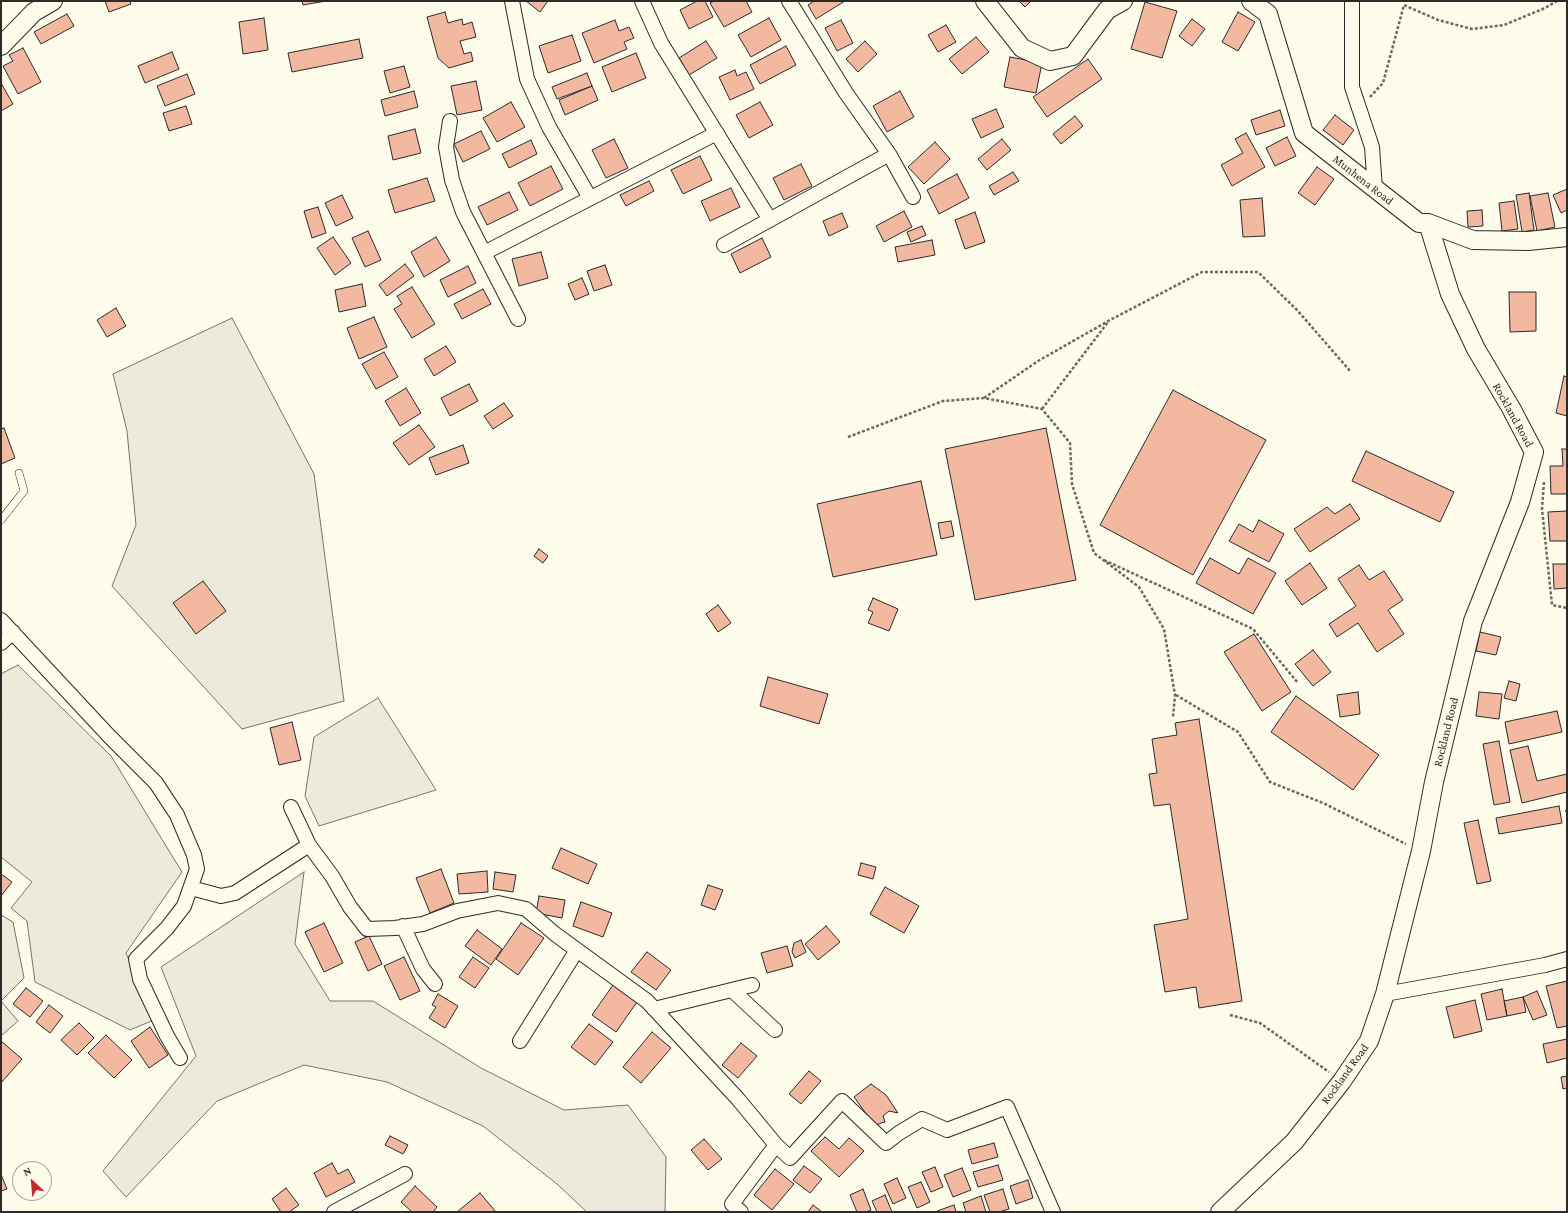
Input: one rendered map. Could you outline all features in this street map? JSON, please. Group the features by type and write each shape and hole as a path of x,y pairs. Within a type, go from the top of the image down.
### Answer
{"street":[{"path":"1,46 34,12 53,1"},
{"path":"512,1 527,79 549,127 590,198"},
{"path":"642,1 661,44 770,220"},
{"path":"789,1 846,93 889,154 913,197"},
{"path":"985,1 1022,48 1050,60 1073,56 1107,10 1123,1"},
{"name":"Munhena Road","path":"1251,1 1268,14 1304,133 1418,223 1428,223 1473,240 1528,241 1567,237"},
{"path":"1352,1 1352,87 1372,148 1375,190"},
{"path":"450,121 446,147 452,180 463,212 518,319"},
{"path":"484,253 717,133"},
{"path":"724,245 889,154"},
{"name":"Rockland Road","path":"1220,1212 1294,1142 1342,1081 1369,1040 1385,994 1421,851 1434,782 1473,621 1520,502 1534,452 1511,408 1476,349 1450,294 1428,223"},
{"path":"1,620 110,737 156,783 176,815 194,855 197,869 184,906 167,928 136,959 140,979 167,1036 180,1058"},
{"path":"1,643 13,632"},
{"path":"291,807 309,845 332,876 350,907 367,929 423,924 457,911 498,903 526,909 555,934 647,1001 738,1099 776,1145 790,1158 842,1101 886,1143 922,1119 947,1130 1006,1107 1053,1212"},
{"path":"191,888 221,896 235,893 309,845"},
{"path":"403,926 423,969 436,984"},
{"path":"520,1042 577,950"},
{"path":"1385,994 1545,965 1567,959"},
{"path":"654,1009 752,985"},
{"path":"732,990 774,1030"},
{"path":"741,1212 732,1204 776,1145"},
{"path":"334,1212 405,1174"}],"lane":[{"path":"1,520 24,491 19,473"}],"path":[{"path":"1360,108 1383,83 1404,5 1438,20 1472,29 1504,25 1545,8 1557,1"},
{"path":"984,398 1038,361 1110,320 1202,272 1258,272 1297,310 1351,372"},
{"path":"1042,409 1110,320"},
{"path":"848,437 943,401 984,398 1042,409 1070,443 1072,484 1094,553 1139,588 1164,629 1176,695 1173,717"},
{"path":"1545,478 1542,508 1552,605 1567,608"},
{"path":"1099,557 1253,629 1298,684"},
{"path":"1176,695 1238,732 1270,782 1323,804 1421,851"},
{"path":"1230,1015 1260,1023 1342,1081"}],"shaded area":[{"path":"232,318 314,474 344,701 242,729 112,586 136,525 127,431 113,374"},
{"path":"18,665 111,756 182,872 126,953 154,1020 130,1030 35,982 27,921 11,908 32,882 1,857 1,674"},
{"path":"378,698 436,790 319,826 305,796 314,737"},
{"path":"304,872 295,944 330,1001 373,1001 481,1068 564,1110 628,1105 666,1157 665,1212 587,1212 557,1184 483,1126 387,1082 304,1065 217,1101 126,1197 103,1171 196,1056 161,967"},
{"path":"1,915 13,922 24,978 1,1001"},
{"path":"1,1001 18,1021 1,1036"}],"building":[{"path":"105,1 130,1 131,4 109,12"},
{"path":"302,1 326,1 303,5"},
{"path":"526,1 548,1 540,12"},
{"path":"697,1 705,1 713,17 689,29 680,10"},
{"path":"714,1 746,1 752,12 724,27 710,3"},
{"path":"814,1 845,1 816,19 808,5"},
{"path":"1019,1 1031,1 1025,7"},
{"path":"1145,2 1177,11 1162,58 1131,49"},
{"path":"445,12 448,23 462,19 463,25 472,22 476,37 460,41 464,54 471,52 473,61 449,68 438,58 427,17"},
{"path":"1238,12 1255,22 1238,51 1222,42"},
{"path":"67,14 74,26 41,44 34,32"},
{"path":"264,18 268,50 243,54 239,22"},
{"path":"769,18 781,40 751,57 738,35"},
{"path":"1192,19 1205,29 1192,46 1179,36"},
{"path":"615,20 619,31 629,27 634,38 624,42 627,49 594,63 582,33"},
{"path":"841,20 853,43 837,51 825,28"},
{"path":"946,25 956,42 938,52 928,35"},
{"path":"572,35 581,61 548,73 539,46"},
{"path":"976,37 989,52 962,74 949,59"},
{"path":"359,39 363,58 292,72 288,53"},
{"path":"706,41 717,58 689,75 679,58"},
{"path":"865,41 877,54 858,72 846,59"},
{"path":"786,46 796,65 760,84 750,65"},
{"path":"23,48 41,82 18,94 3,66 13,61 9,55"},
{"path":"172,52 179,69 145,83 138,66"},
{"path":"636,53 646,78 612,92 602,67"},
{"path":"1010,57 1042,63 1036,93 1004,87"},
{"path":"1088,59 1102,79 1047,117 1033,97"},
{"path":"404,66 410,87 390,93 384,71"},
{"path":"735,70 737,76 746,72 754,89 730,100 719,77"},
{"path":"587,73 592,86 557,99 552,87"},
{"path":"187,74 195,94 165,106 157,86"},
{"path":"476,81 482,110 457,115 451,86"},
{"path":"1,83 13,104 1,111"},
{"path":"592,86 598,100 565,115 559,100"},
{"path":"414,91 418,107 385,116 381,100"},
{"path":"900,91 914,117 887,132 873,106"},
{"path":"511,102 525,127 497,142 483,118"},
{"path":"760,102 773,125 749,138 736,115"},
{"path":"186,106 192,124 169,131 163,113"},
{"path":"996,109 1004,127 981,138 972,119"},
{"path":"1280,110 1285,126 1256,135 1251,120"},
{"path":"1335,115 1354,130 1343,145 1323,130"},
{"path":"1075,116 1083,126 1061,144 1053,134"},
{"path":"415,129 421,153 393,160 388,136"},
{"path":"481,131 490,149 463,162 454,144"},
{"path":"1246,133 1265,167 1232,186 1221,165 1243,153 1235,139"},
{"path":"1287,137 1296,156 1275,166 1266,148"},
{"path":"614,139 628,168 606,178 592,150"},
{"path":"1002,139 1011,150 987,170 978,159"},
{"path":"531,140 537,154 509,168 502,154"},
{"path":"935,142 950,159 924,184 908,167"},
{"path":"700,156 712,180 683,194 671,170"},
{"path":"801,164 812,186 784,200 773,178"},
{"path":"551,166 563,189 530,206 518,183"},
{"path":"1317,167 1334,179 1315,205 1298,193"},
{"path":"1013,172 1019,181 994,195 989,186"},
{"path":"957,174 969,198 939,214 927,190"},
{"path":"427,178 435,201 395,213 388,190"},
{"path":"649,181 654,191 626,206 620,195"},
{"path":"731,188 740,207 710,221 701,201"},
{"path":"1567,189 1567,210 1561,213 1553,195"},
{"path":"509,192 518,210 487,225 478,207"},
{"path":"1529,193 1534,230 1522,232 1516,195"},
{"path":"1548,193 1555,227 1537,231 1530,196"},
{"path":"342,195 353,218 336,226 325,203"},
{"path":"1262,198 1265,236 1243,237 1240,200"},
{"path":"1514,201 1518,229 1502,231 1499,203"},
{"path":"318,207 326,233 312,238 304,211"},
{"path":"1482,210 1483,226 1468,227 1467,211"},
{"path":"904,211 912,227 884,242 876,226"},
{"path":"975,212 985,242 965,249 955,220"},
{"path":"842,213 848,227 829,236 823,221"},
{"path":"922,226 926,235 911,242 907,232"},
{"path":"368,231 381,260 365,267 352,238"},
{"path":"333,237 351,263 335,275 317,248"},
{"path":"436,237 450,261 424,277 411,252"},
{"path":"762,238 771,257 740,273 731,254"},
{"path":"932,240 935,255 898,262 895,247"},
{"path":"541,252 548,278 519,286 512,259"},
{"path":"405,264 414,276 387,296 379,285"},
{"path":"605,265 612,285 594,291 587,271"},
{"path":"468,266 476,283 448,297 440,280"},
{"path":"582,278 589,294 575,300 568,284"},
{"path":"362,284 366,306 339,312 335,290"},
{"path":"412,287 435,324 412,338 394,309 402,304 397,296"},
{"path":"483,289 491,304 462,319 454,304"},
{"path":"1509,292 1536,292 1536,331 1510,332"},
{"path":"116,308 126,326 107,337 97,320"},
{"path":"374,317 387,347 359,359 347,328"},
{"path":"446,346 456,362 434,376 424,359"},
{"path":"384,352 398,377 376,389 362,364"},
{"path":"1564,376 1567,377 1567,416 1556,413"},
{"path":"469,384 478,401 450,416 441,398"},
{"path":"406,388 421,413 400,426 385,401"},
{"path":"1173,390 1266,440 1193,575 1100,525"},
{"path":"504,403 513,416 493,429 484,416"},
{"path":"419,425 435,447 409,465 393,443"},
{"path":"4,428 15,458 1,464 1,429"},
{"path":"1046,428 1076,580 975,600 945,449"},
{"path":"463,445 469,463 436,475 429,458"},
{"path":"1562,449 1567,449 1567,494 1551,494 1550,466 1563,466"},
{"path":"1366,451 1454,492 1440,522 1352,481"},
{"path":"921,481 937,555 833,577 817,504"},
{"path":"1350,504 1360,519 1310,552 1294,529 1327,507 1335,514"},
{"path":"1567,511 1567,541 1550,541 1548,512"},
{"path":"1259,520 1284,534 1269,562 1229,541 1239,524 1253,532"},
{"path":"951,521 954,536 941,539 938,523"},
{"path":"539,549 548,556 543,563 534,556"},
{"path":"1210,558 1239,574 1248,558 1276,573 1253,614 1196,583"},
{"path":"1310,563 1327,588 1302,605 1285,581"},
{"path":"1553,564 1567,564 1567,588 1554,589"},
{"path":"1359,565 1369,580 1384,571 1403,600 1388,610 1404,634 1377,652 1358,623 1337,637 1329,624 1356,606 1338,579"},
{"path":"203,581 226,611 196,634 173,603"},
{"path":"873,598 898,609 889,631 868,623 873,612 868,610"},
{"path":"718,605 731,623 718,632 706,614"},
{"path":"1480,632 1501,637 1496,655 1476,651"},
{"path":"1254,634 1291,692 1262,711 1224,652"},
{"path":"1313,650 1331,672 1313,686 1295,664"},
{"path":"768,677 828,694 819,724 760,706"},
{"path":"1509,681 1520,684 1516,701 1504,698"},
{"path":"1358,692 1360,714 1340,717 1337,695"},
{"path":"1479,692 1502,694 1499,719 1476,716"},
{"path":"1296,696 1379,755 1353,790 1271,732"},
{"path":"1557,711 1562,732 1509,744 1505,722"},
{"path":"1199,719 1242,1001 1199,1008 1196,987 1165,992 1154,925 1188,919 1170,804 1154,806 1149,774 1157,773 1152,739 1177,735 1175,723"},
{"path":"292,722 301,760 279,765 270,728"},
{"path":"1499,741 1510,802 1494,805 1483,744"},
{"path":"1528,746 1537,781 1567,774 1567,792 1522,803 1510,750"},
{"path":"1559,806 1562,823 1499,834 1496,818"},
{"path":"1478,820 1491,881 1477,884 1464,823"},
{"path":"561,848 597,864 588,884 552,868"},
{"path":"861,863 876,867 873,879 858,875"},
{"path":"441,869 454,903 430,913 416,878"},
{"path":"487,871 488,892 459,894 457,874"},
{"path":"495,872 516,875 513,892 493,889"},
{"path":"1,874 12,882 1,896"},
{"path":"708,885 723,890 715,910 701,905"},
{"path":"885,887 919,906 904,933 870,914"},
{"path":"539,896 565,900 562,918 536,913"},
{"path":"581,902 612,913 603,937 573,926"},
{"path":"324,923 343,963 324,972 305,932"},
{"path":"521,923 544,938 518,975 496,959"},
{"path":"826,926 840,942 818,960 805,944"},
{"path":"477,930 502,949 491,965 465,946"},
{"path":"369,936 382,964 368,971 355,942"},
{"path":"801,940 806,952 795,958 792,952 794,943"},
{"path":"787,946 793,966 767,973 761,953"},
{"path":"647,952 671,970 656,990 631,972"},
{"path":"404,957 420,991 400,1000 384,966"},
{"path":"473,957 489,968 475,988 459,977"},
{"path":"1567,981 1567,1026 1557,1028 1546,986"},
{"path":"613,985 637,1002 616,1032 592,1015"},
{"path":"26,988 43,1001 30,1017 13,1004"},
{"path":"1502,989 1507,1016 1487,1020 1481,994"},
{"path":"1537,991 1547,1015 1533,1020 1523,997"},
{"path":"438,994 458,1006 445,1028 429,1018 436,1007 432,1005"},
{"path":"1523,997 1526,1012 1507,1016 1504,1001"},
{"path":"1475,1000 1482,1031 1454,1038 1446,1007"},
{"path":"49,1005 63,1016 50,1033 36,1022"},
{"path":"79,1023 94,1038 77,1055 61,1040"},
{"path":"589,1024 613,1042 595,1065 571,1047"},
{"path":"150,1027 168,1055 149,1068 131,1041"},
{"path":"652,1032 671,1048 641,1083 623,1067"},
{"path":"106,1035 132,1060 114,1078 88,1053"},
{"path":"1567,1039 1567,1058 1547,1063 1543,1044"},
{"path":"1,1041 22,1059 1,1083"},
{"path":"741,1043 757,1056 738,1078 722,1065"},
{"path":"809,1071 821,1081 801,1104 789,1094"},
{"path":"1567,1076 1567,1088 1563,1089 1561,1077"},
{"path":"871,1084 886,1095 898,1113 889,1111 883,1116 885,1122 875,1126 854,1097"},
{"path":"390,1136 408,1145 403,1154 385,1145"},
{"path":"825,1137 839,1149 849,1138 864,1151 839,1177 811,1151"},
{"path":"704,1139 722,1159 708,1170 691,1150"},
{"path":"994,1143 998,1157 972,1164 968,1150"},
{"path":"332,1163 338,1174 348,1169 355,1182 326,1197 314,1173"},
{"path":"998,1165 1003,1180 978,1187 973,1172"},
{"path":"804,1166 822,1179 810,1193 793,1180"},
{"path":"935,1167 943,1187 931,1192 922,1172"},
{"path":"962,1168 971,1190 953,1197 944,1175"},
{"path":"775,1169 794,1184 772,1210 754,1195"},
{"path":"2,1177 7,1189 1,1191 1,1178"},
{"path":"897,1178 906,1198 893,1204 884,1184"},
{"path":"1028,1180 1033,1198 1016,1204 1010,1186"},
{"path":"921,1182 930,1202 917,1208 908,1187"},
{"path":"415,1186 437,1207 433,1212 412,1212 401,1202"},
{"path":"286,1188 299,1205 289,1212 281,1212 272,1199"},
{"path":"863,1189 871,1210 866,1212 857,1212 850,1195"},
{"path":"1003,1189 1009,1209 999,1212 990,1212 984,1195"},
{"path":"480,1193 496,1212 457,1212"},
{"path":"885,1195 892,1212 877,1212 872,1201"},
{"path":"981,1196 986,1212 966,1212 963,1203"},
{"path":"813,1205 822,1212 808,1212"},
{"path":"954,1205 956,1212 937,1212 937,1211"}]}
